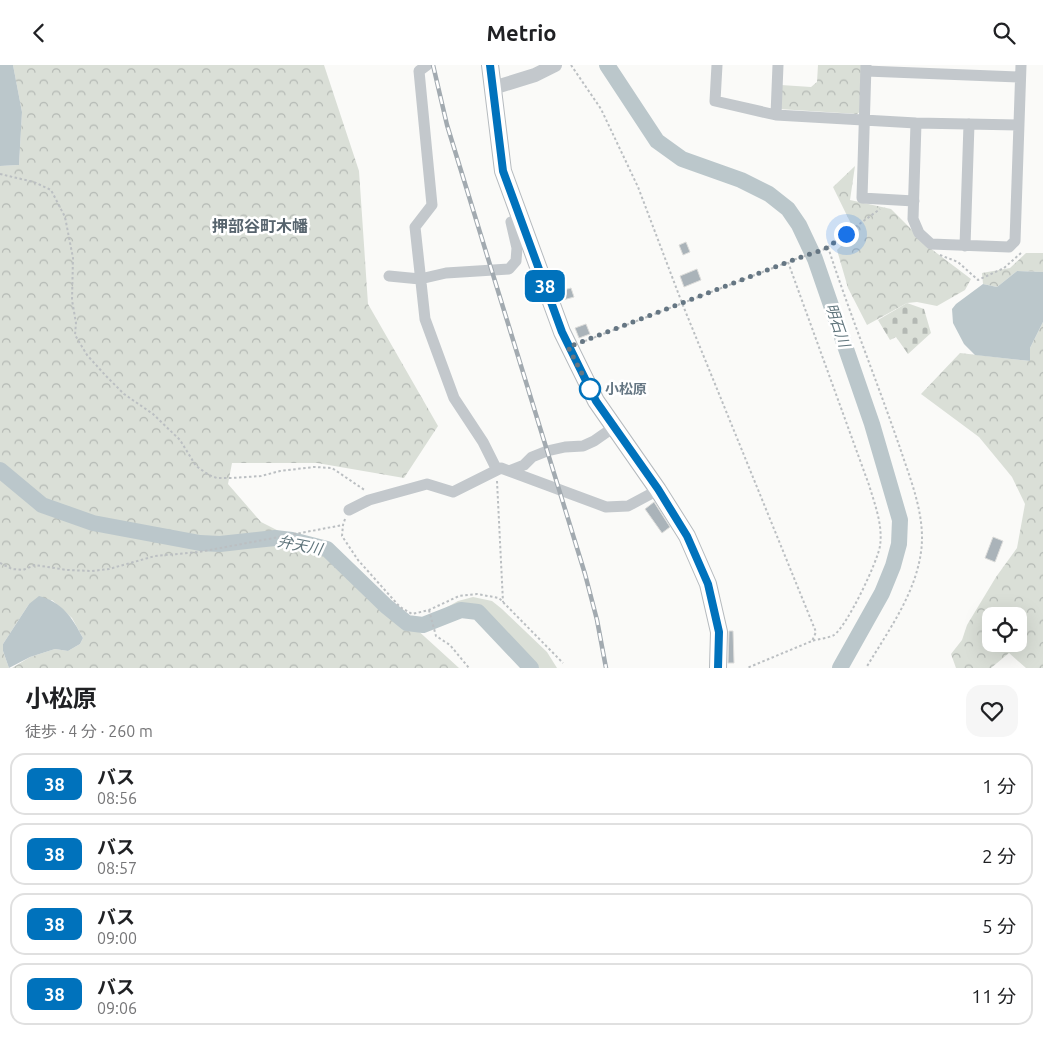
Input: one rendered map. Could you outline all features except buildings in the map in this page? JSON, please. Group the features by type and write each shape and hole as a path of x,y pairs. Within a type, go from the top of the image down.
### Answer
{"main road":[{"path":"490,65 503,171 568,347 596,401 658,489 687,536 708,584 719,632 718,668"}],"street":[{"path":"493,88 535,75 555,65"},
{"path":"717,65 716,101 776,115 916,123 1019,125"},
{"path":"776,115 778,65"},
{"path":"916,123 913,219 919,233 931,244 1009,247 1015,241 1021,65"},
{"path":"422,67 432,205 414,227 425,319 454,398 483,442 497,470"},
{"path":"914,201 862,198 866,68 1020,77"},
{"path":"965,246 969,124"},
{"path":"388,276 420,279 446,273 509,269 516,261 517,254 511,222 520,218"},
{"path":"509,471 524,465 532,457 547,451 583,446 614,427"},
{"path":"350,510 376,498 428,484 453,491 501,468 606,507 628,506 658,489"}],"path":[{"path":"571,65 601,109 638,187 682,303 816,632 812,641"},
{"path":"0,173 34,182 51,190 65,217 73,258 72,300 76,323 75,335 87,355 106,376 124,393 154,413 180,440 196,466 217,478 261,476 280,471 314,467 332,468 376,498"},
{"path":"568,347 825,249 846,234"},
{"path":"828,247 916,496 922,528 921,550 910,594 866,668"},
{"path":"747,668 812,641 834,635 841,627 870,577 880,545 879,515 788,262"},
{"path":"497,470 503,601"},
{"path":"350,510 342,525 342,536 358,560 400,607 412,614 429,610 459,596 477,594 499,597 563,663"},
{"path":"0,563 12,569 23,570 35,565 67,570 92,571 109,569 155,556 199,552 342,525"},
{"path":"429,610 436,635 450,645 469,668"}],"green space":[{"path":"13,65 324,65 359,171 368,304 438,426 404,478 317,463 232,463 228,484 261,522 346,565 459,668 12,668 30,657 55,649 68,651 80,644 83,638 72,618 52,600 29,604 3,644 3,651 9,668 0,668 0,166 19,165 22,112"},
{"path":"818,65 864,65 861,111 857,114 779,109 781,85 811,87 817,82"},
{"path":"855,166 850,200 891,209 930,248 971,279 965,290 937,306 917,302 907,303 867,325 848,288 837,250 855,232 833,187"},
{"path":"1026,253 1043,253 1043,272 1017,271 997,287 983,284 982,273 1010,268"},
{"path":"907,303 924,309 931,333 908,354 896,337 890,340 878,320"},
{"path":"1043,322 1043,668 1026,668 1009,653 991,668 956,668 951,654 962,640 967,625 996,577 1017,548 1025,504 1012,477 979,437 921,394 960,353 1030,361 1030,348"},
{"path":"473,597 492,601 502,609 547,652 557,668 538,668 502,627 481,611 470,607 460,607 435,619 433,615 458,601"}],"shaded area":[{"path":"0,65 13,65 22,112 19,165 0,166"},
{"path":"1017,271 1043,272 1043,322 1030,348 1030,361 975,355 964,344 953,323 952,309 983,284 997,287"},
{"path":"39,596 54,602 66,611 83,638 80,644 68,651 55,649 30,657 9,668 3,651 3,644 29,604"}],"waterway":[{"name":"明石川","path":"607,65 657,141 682,159 741,180 769,194 788,209 799,225 815,259 872,424 900,520 899,544 893,566 882,593 840,668"},
{"name":"弁天川","path":"0,470 42,505 93,523 200,543 220,544 275,538 292,540 327,549 386,606 407,623 423,625 461,610 478,612 531,668"}],"railway":[{"path":"433,65 447,125 585,574 597,620 606,668"}],"bus line":[{"name":"38","path":"490,65 503,171 562,332 596,401 658,489 687,536 708,584 719,632 718,668"}],"place":[{"name":"小松原","path":"590,389"}],"district":[{"name":"押部谷町木幡","path":"260,226"}],"route":[{"path":"590,389 568,347 825,249 846,234"}]}
